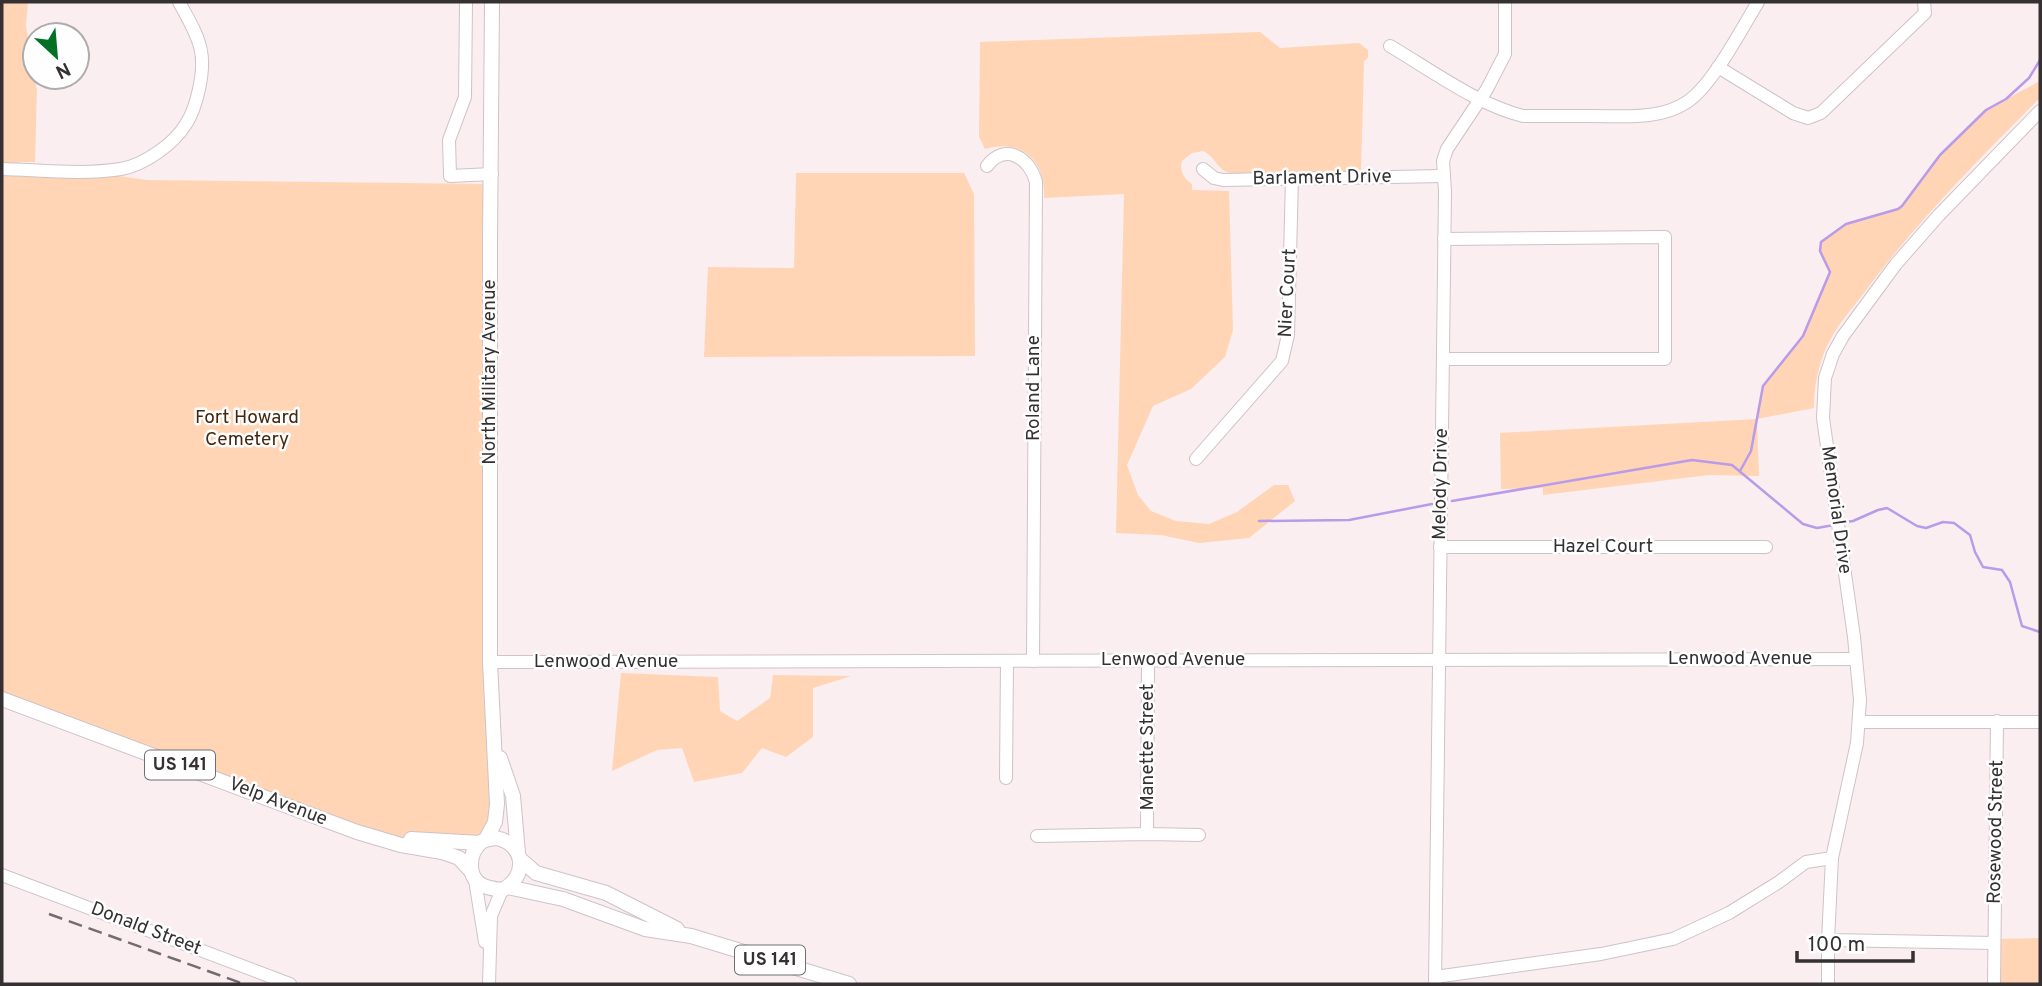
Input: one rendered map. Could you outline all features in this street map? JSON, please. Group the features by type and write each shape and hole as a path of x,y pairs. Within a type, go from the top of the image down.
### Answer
{"main road":[{"name":"North Military Avenue","path":"483,841 495,822 497,804 490,662 492,2"},
{"name":"Velp Avenue","path":"2,699 357,832 459,858 473,876"},
{"name":"North Military Avenue","path":"495,743 513,796 519,856"},
{"name":"Velp Avenue","path":"357,832 402,838 483,841"},
{"path":"496,838 506,840 513,845 519,856 519,871 505,888 488,888 473,876 472,856 483,841 496,838"},
{"name":"US 141","path":"519,856 537,873 606,893 691,936"},
{"name":"US 141","path":"505,888 563,898 645,929 691,936 849,984"}],"street":[{"path":"2,169 121,169 145,161 167,145 186,124 197,97 202,73 201,51 179,2"},
{"path":"466,2 465,97 449,140 450,176 492,174"},
{"name":"Melody Drive","path":"1435,980 1443,161 1447,149 1481,99 1505,54 1505,2"},
{"path":"1390,46 1481,99 1523,116 1642,116 1658,114 1688,102 1700,91 1758,2"},
{"path":"1718,67 1793,113 1808,118 1821,113 1925,13 1924,2"},
{"name":"Memorial Drive","path":"1828,984 1832,858 1852,774 1860,694 1823,411 1825,378 1847,329 1909,248 2040,111"},
{"name":"Roland Lane","path":"987,166 996,158 1014,155 1026,161 1036,182 1033,661"},
{"name":"Barlament Drive","path":"1203,169 1219,180 1444,176"},
{"name":"Nier Court","path":"1196,459 1282,361 1288,335 1292,178"},
{"path":"1443,359 1665,359 1665,237 1444,239"},
{"name":"Hazel Court","path":"1440,547 1766,547"},
{"name":"Lenwood Avenue","path":"490,662 1856,659"},
{"name":"Manette Street","path":"1147,834 1149,660"},
{"path":"1006,778 1007,661"},
{"name":"Rosewood Street","path":"1994,984 1997,721"},
{"path":"1859,722 2040,722"},
{"path":"1037,836 1199,835"},
{"path":"1435,980 1601,954 1673,939 1728,914 1806,862 1832,858"},
{"name":"Donald Street","path":"2,875 290,984"},
{"path":"473,876 489,969"},
{"path":"489,984 491,916 505,888"},
{"path":"1828,940 1994,943"}],"green space":[{"name":"Fort Howard Cemetery","path":"2,2 28,2 26,21 21,21 21,91 37,91 35,162 20,162 19,169 84,171 147,180 490,184 497,804 480,843 357,832 2,699"},
{"path":"1260,32 1280,48 1359,43 1368,50 1368,58 1364,61 1361,172 1230,173 1203,151 1192,153 1182,161 1182,171 1192,184 1192,190 1229,191 1233,330 1225,357 1191,389 1153,406 1127,465 1138,495 1151,511 1176,521 1209,524 1237,512 1274,485 1288,485 1295,501 1249,538 1199,543 1161,535 1116,533 1124,194 1044,198 1041,173 1029,155 1010,147 985,149 979,137 980,42"},
{"path":"2040,81 2040,98 1926,216 1839,325 1821,361 1814,408 1757,419 1763,386 1803,336 1830,272 1820,251 1821,242 1846,224 1898,209 1940,155 1986,110"},
{"path":"796,173 964,173 974,194 975,356 704,357 708,267 794,268"},
{"path":"1757,419 1759,476 1709,475 1543,495 1543,488 1501,489 1500,433"},
{"path":"621,673 718,677 720,711 737,721 770,698 773,675 851,676 813,688 813,737 786,757 762,748 742,773 694,782 682,748 657,750 612,771"},
{"path":"2040,938 2040,984 1998,984 1998,939"}],"waterway":[{"path":"1740,471 1751,451 1763,386 1803,336 1830,272 1820,251 1821,242 1846,224 1902,206 1940,155 1986,110 2006,99 2029,78 2040,60"},
{"path":"1452,501 1692,460 1732,465 1803,524 1817,528 1834,525"},
{"path":"1259,521 1349,520 1432,504"},
{"path":"1840,523 1887,508 1917,526 1926,528 1943,522 1954,523 1970,535 1983,567 2002,570 2010,582 2022,626 2040,632"}],"railway":[{"path":"49,914 244,984"}]}
